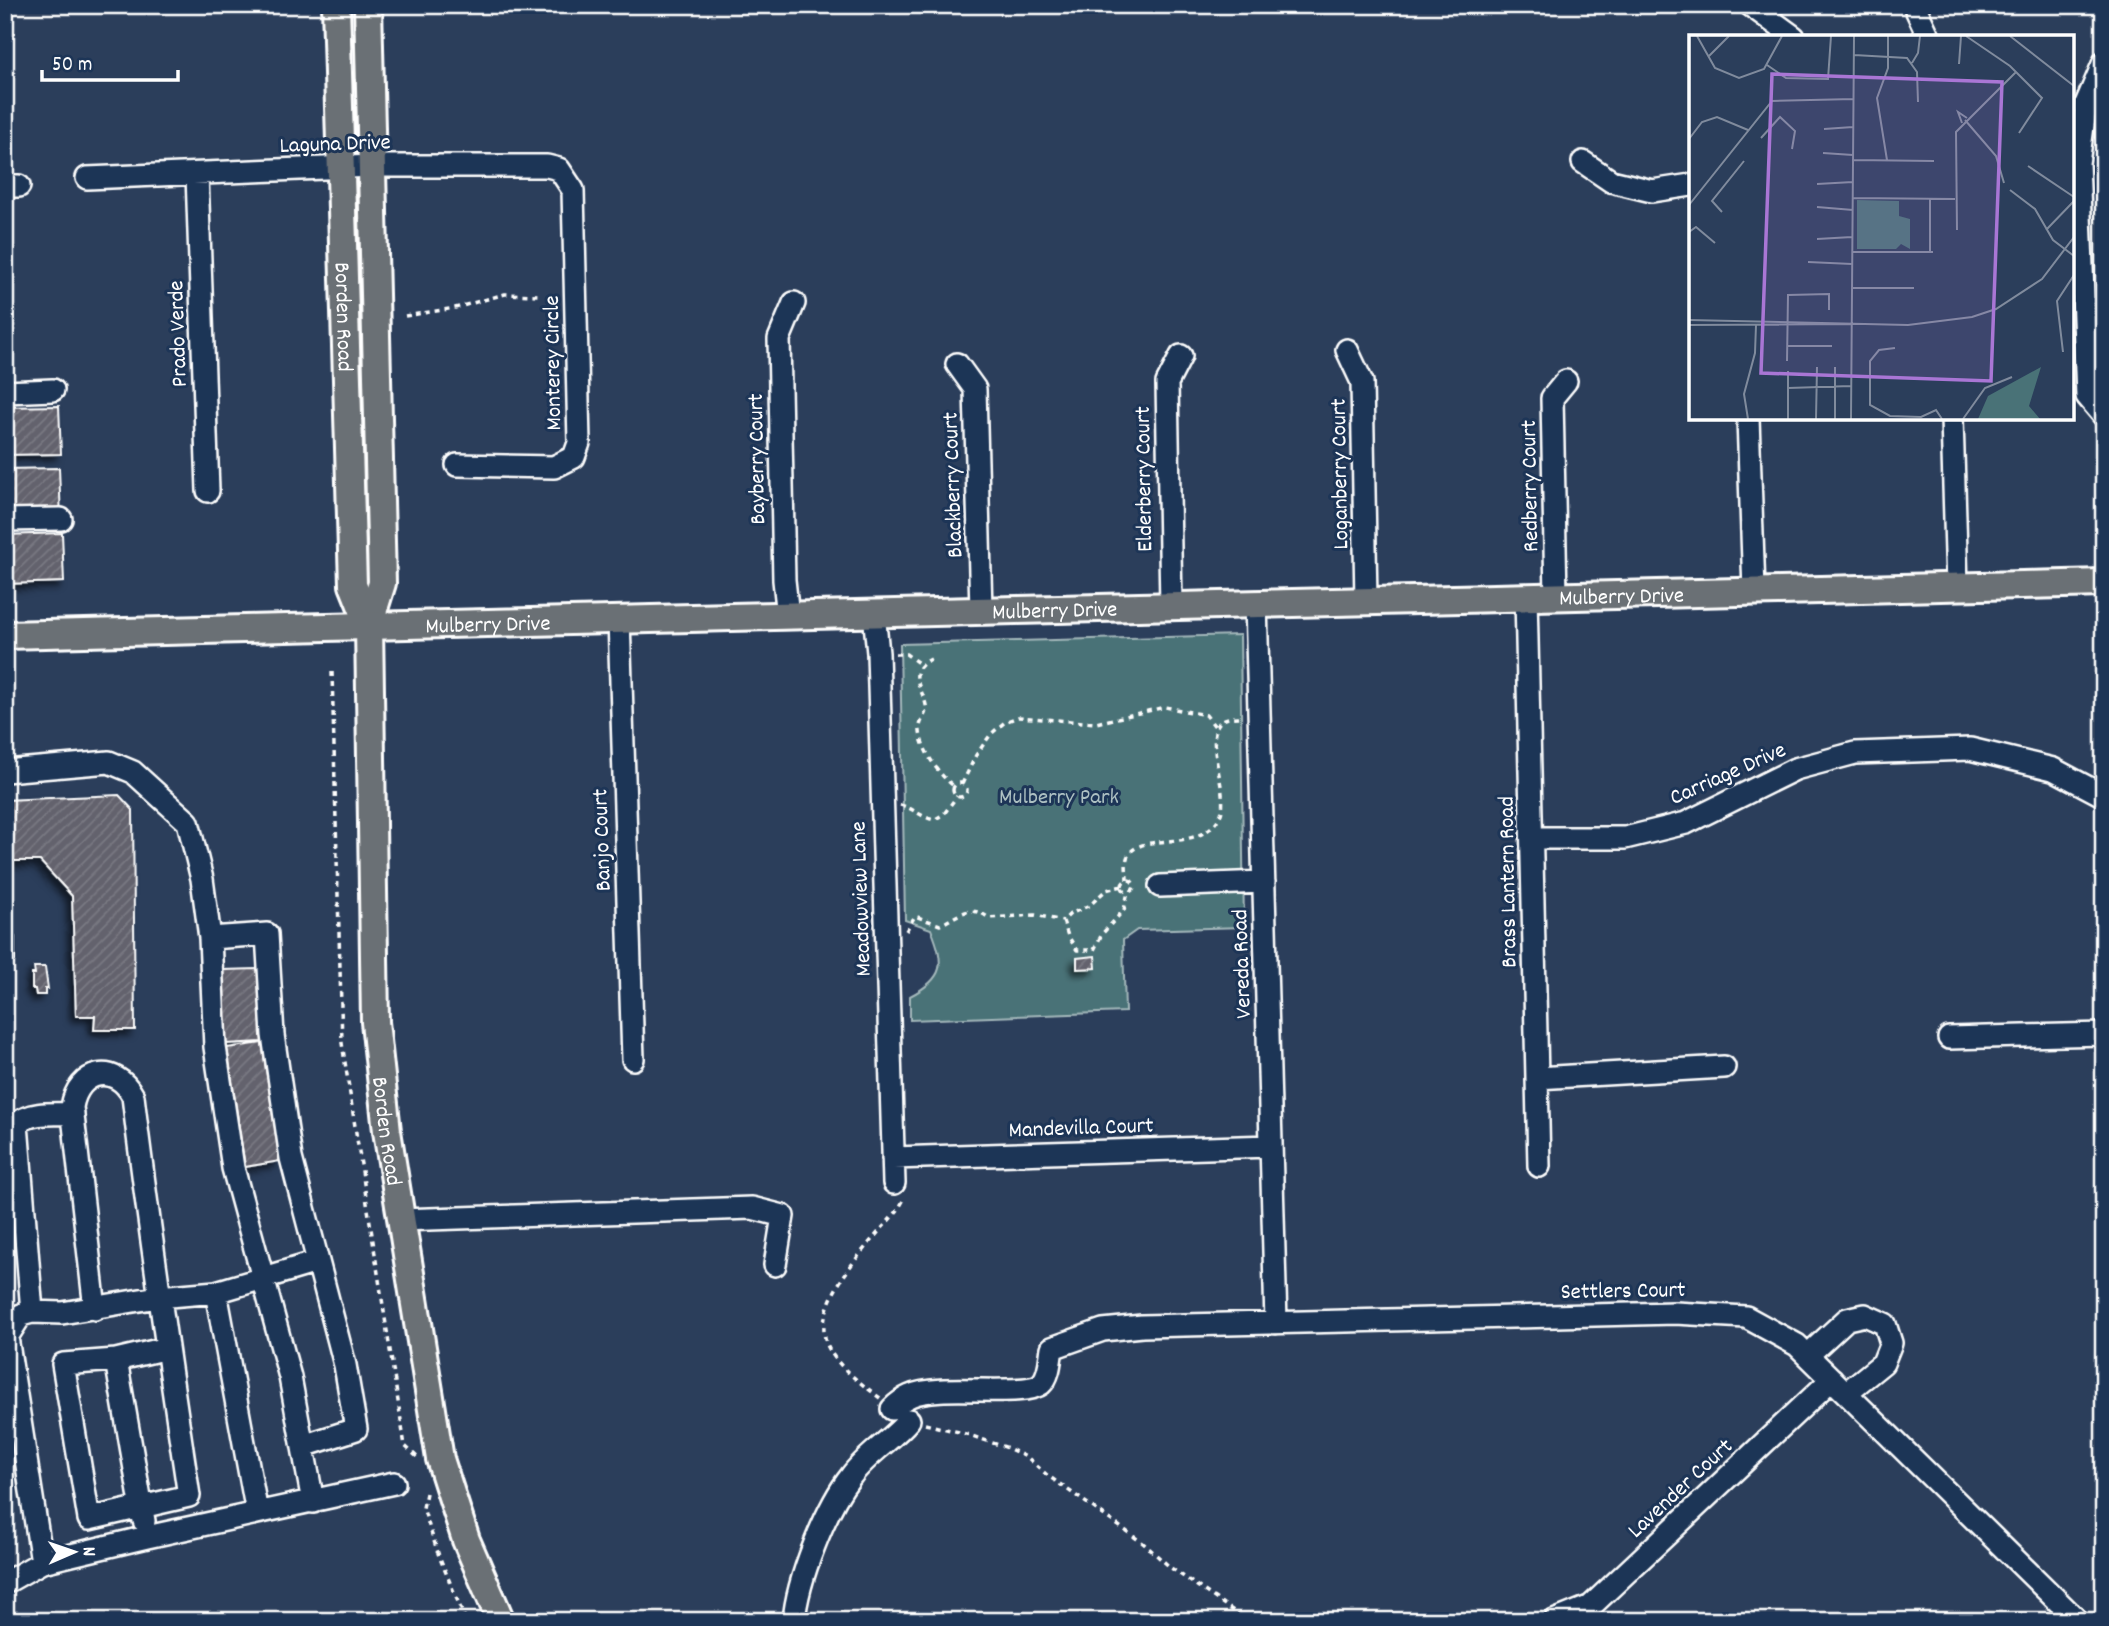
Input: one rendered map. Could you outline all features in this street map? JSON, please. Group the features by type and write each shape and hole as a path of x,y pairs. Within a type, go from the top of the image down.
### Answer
{"main road":[{"name":"Borden Road","path":"335,5 353,585 369,625"},
{"name":"Borden Road","path":"368,5 382,583 369,625 375,1022 400,1220 442,1471 466,1539 500,1621"},
{"name":"Mulberry Drive","path":"5,635 2104,583"}],"street":[{"path":"1750,5 1791,35"},
{"path":"1917,6 1928,35"},
{"path":"2104,62 2087,104 2078,163 2077,288 2087,396 2104,416"},
{"path":"1583,162 1611,181 1652,191 1689,185"},
{"name":"Laguna Drive","path":"87,178 373,166 547,166 559,169 573,190"},
{"name":"Prado Verde","path":"197,174 208,491"},
{"name":"Monterey Circle","path":"457,465 554,467 574,457 579,443 573,190"},
{"name":"Bayberry Court","path":"788,616 784,580 779,339 794,303"},
{"name":"Loganberry Court","path":"1346,349 1362,382 1366,600"},
{"name":"Elderberry Court","path":"1171,605 1167,383 1181,356"},
{"name":"Blackberry Court","path":"957,364 975,389 981,610"},
{"name":"Redberry Court","path":"1556,596 1552,398 1566,381"},
{"path":"5,392 53,390"},
{"path":"1748,420 1754,591"},
{"path":"1952,420 1957,587"},
{"path":"5,520 61,519"},
{"name":"Brass Lantern Road","path":"1526,596 1539,1166"},
{"name":"Vereda Road","path":"1256,603 1276,1323"},
{"name":"Meadowview Lane","path":"874,613 878,653 894,1183"},
{"name":"Banjo Court","path":"619,619 633,1059"},
{"name":"Carriage Drive","path":"1532,838 1625,838 1686,823 1794,769 1855,753 1970,749 2053,769 2104,796"},
{"path":"5,771 109,762 133,772 188,822 202,878 210,938 215,1046 233,1168 290,1377 313,1502"},
{"path":"1160,886 1264,882"},
{"path":"210,938 267,934 273,1035 291,1158 345,1365 356,1429 303,1446"},
{"path":"1949,1038 2104,1034"},
{"path":"1537,1079 1724,1067"},
{"path":"95,1309 73,1114 74,1096 79,1086 94,1076 113,1076 121,1080 133,1096 158,1297 167,1348 189,1496 89,1519 63,1364 116,1360 167,1348"},
{"path":"33,1312 17,1124 32,1116 73,1114"},
{"name":"Mandevilla Court","path":"894,1158 1271,1146"},
{"path":"400,1220 752,1208 783,1216 775,1265"},
{"path":"42,1562 7,1337 21,1315 33,1312 62,1313 158,1297 216,1292 317,1262"},
{"path":"216,1292 257,1513"},
{"name":"Settlers Court","path":"794,1621 801,1582 829,1510 851,1476 877,1448 911,1395 961,1389 1025,1390 1040,1384 1047,1375 1052,1348 1103,1330 1142,1326 1687,1313 1746,1317 1797,1345 2078,1621"},
{"name":"Lavender Court","path":"1554,1621 1591,1606 1839,1386 1882,1363 1891,1343 1885,1324 1866,1315 1847,1319 1808,1355"},
{"path":"116,1360 147,1537"},
{"path":"5,1583 42,1562 394,1483"}],"path":[{"path":"405,316 456,308 505,294 538,295"},
{"path":"878,653 906,654 921,665"},
{"path":"931,659 921,665 918,672 917,682 926,706 920,724 920,736 934,763 947,782 954,786"},
{"path":"954,786 962,783 976,755 991,734 1005,722 1018,717 1096,723 1165,707 1206,715 1216,728"},
{"path":"1063,921 1070,914 1090,905 1106,890 1122,886 1127,880 1126,862 1132,850 1204,834 1217,822 1224,809 1216,765 1216,728 1222,720 1228,718 1259,716"},
{"path":"957,796 961,797 966,793 967,788 962,783"},
{"path":"954,786 953,791 957,796"},
{"path":"883,805 900,804 934,820 944,814 957,796"},
{"path":"1063,921 1077,950 1094,950 1102,934 1124,909 1128,892 1132,891 1134,886 1133,882 1127,880"},
{"path":"1122,886 1123,890 1128,892"},
{"path":"887,936 907,931 915,916 940,925 969,910 979,911 989,918 1035,915 1063,921"},
{"path":"426,1493 423,1508 439,1556 466,1621"}],"green space":[{"name":"Mulberry Park","path":"1240,635 1244,927 1137,930 1123,940 1125,1012 910,1020 910,996 936,976 940,961 931,929 905,920 900,644"}],"building":[{"path":"59,406 61,454 5,455 5,407"},
{"path":"59,468 61,519 5,520 5,469"},
{"path":"62,533 64,582 5,584 5,535"},
{"path":"119,795 133,810 135,1030 94,1030 95,1016 76,1016 72,896 40,861 5,861 5,800"},
{"path":"5,928 15,937 15,961 5,972"},
{"path":"1095,956 1096,968 1077,969 1077,958"},
{"path":"34,967 45,967 48,989 45,989 45,995 36,995 35,989 32,989"},
{"path":"258,969 262,1042 226,1044 222,970"},
{"path":"262,1043 280,1161 245,1167 227,1048"}]}
